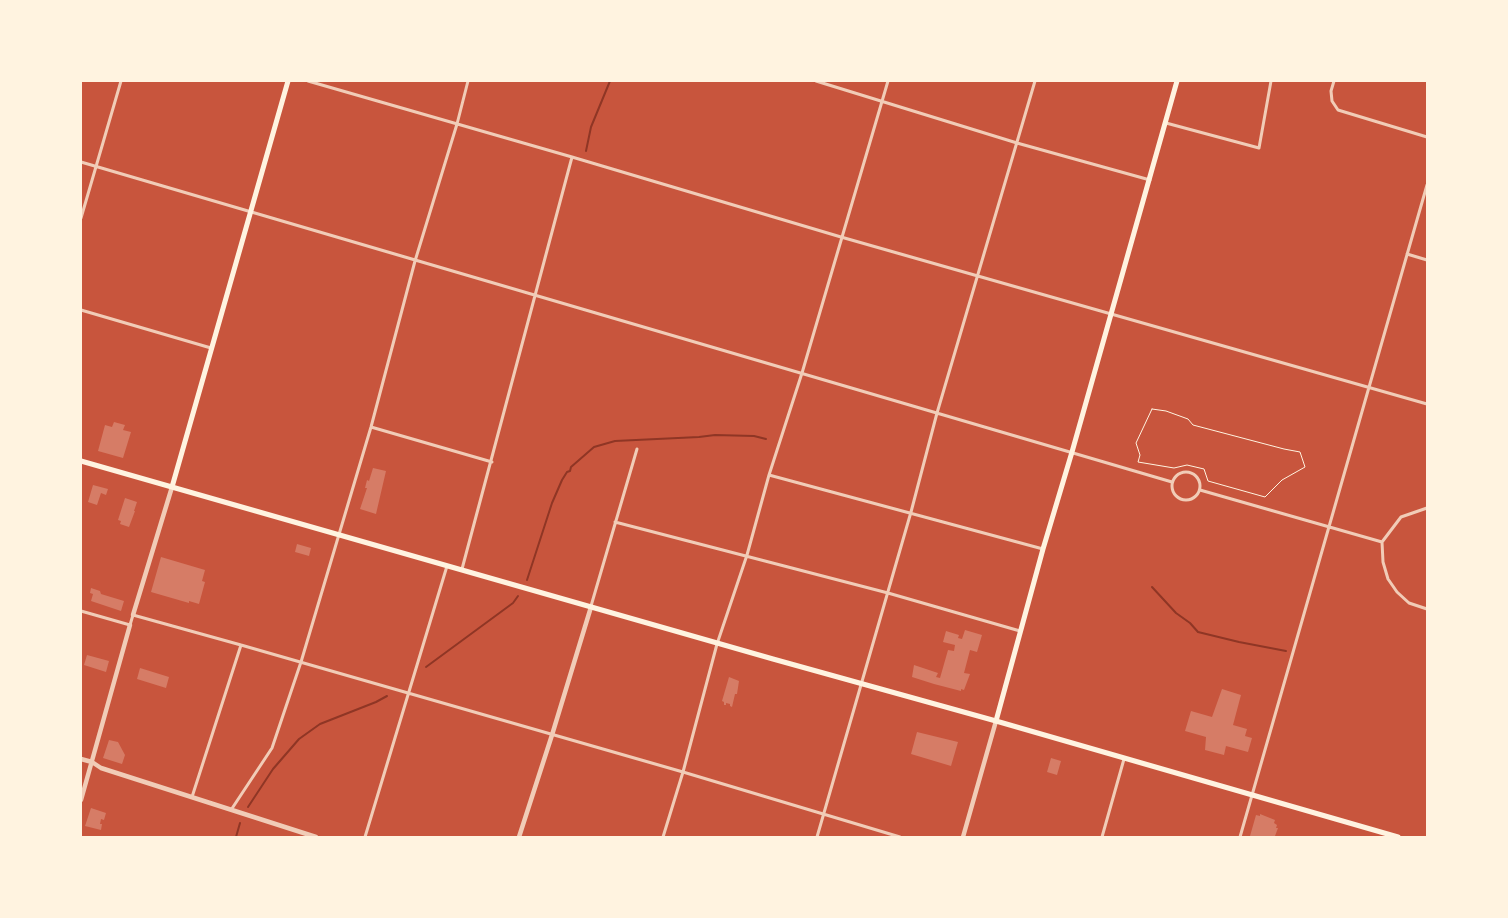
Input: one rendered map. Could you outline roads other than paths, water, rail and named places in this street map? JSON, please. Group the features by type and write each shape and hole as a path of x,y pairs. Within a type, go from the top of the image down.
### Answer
{"main road":[{"path":"172,487 288,81"},
{"path":"996,720 1177,81"},
{"path":"81,461 717,644 996,720 1124,759 1398,837"}],"street":[{"path":"81,218 121,81"},
{"path":"308,81 977,277 1427,404"},
{"path":"231,810 272,748 301,662 371,427 415,261 457,124 468,81"},
{"path":"816,81 1017,144 1150,180"},
{"path":"663,837 683,772 717,644 747,555 769,475 802,373 888,81"},
{"path":"817,837 911,512 937,413 1035,81"},
{"path":"1166,123 1259,148 1271,81"},
{"path":"1334,81 1331,91 1332,101 1338,110 1427,136"},
{"path":"462,570 572,157"},
{"path":"81,162 1172,482"},
{"path":"1240,837 1427,185"},
{"path":"1407,254 1427,260"},
{"path":"81,310 211,348"},
{"path":"371,427 492,462"},
{"path":"519,837 552,735 637,450"},
{"path":"1191,472 1200,480 1200,490 1193,498 1182,499 1173,491 1172,482 1180,473 1191,472"},
{"path":"769,475 1043,549"},
{"path":"81,800 130,625 172,487"},
{"path":"1200,490 1382,542"},
{"path":"1427,508 1401,517 1382,542 1383,562 1388,579 1397,592 1409,603 1427,609"},
{"path":"615,522 888,593 1020,632"},
{"path":"365,837 447,566"},
{"path":"81,611 130,625"},
{"path":"133,615 683,772 900,837"},
{"path":"192,797 241,645"},
{"path":"963,837 996,720"},
{"path":"81,759 92,762 101,768 316,837"},
{"path":"1102,837 1124,759"}],"waterway":[{"path":"586,151 591,127 610,81"},
{"path":"527,580 552,503 562,480 571,467 594,447 615,441 715,435 754,436 766,439"},
{"path":"1152,587 1176,613 1190,623 1198,632 1286,651"},
{"path":"426,667 513,603 518,596"},
{"path":"248,807 273,769 299,739 320,724 387,696"},
{"path":"236,837 240,823"}]}
